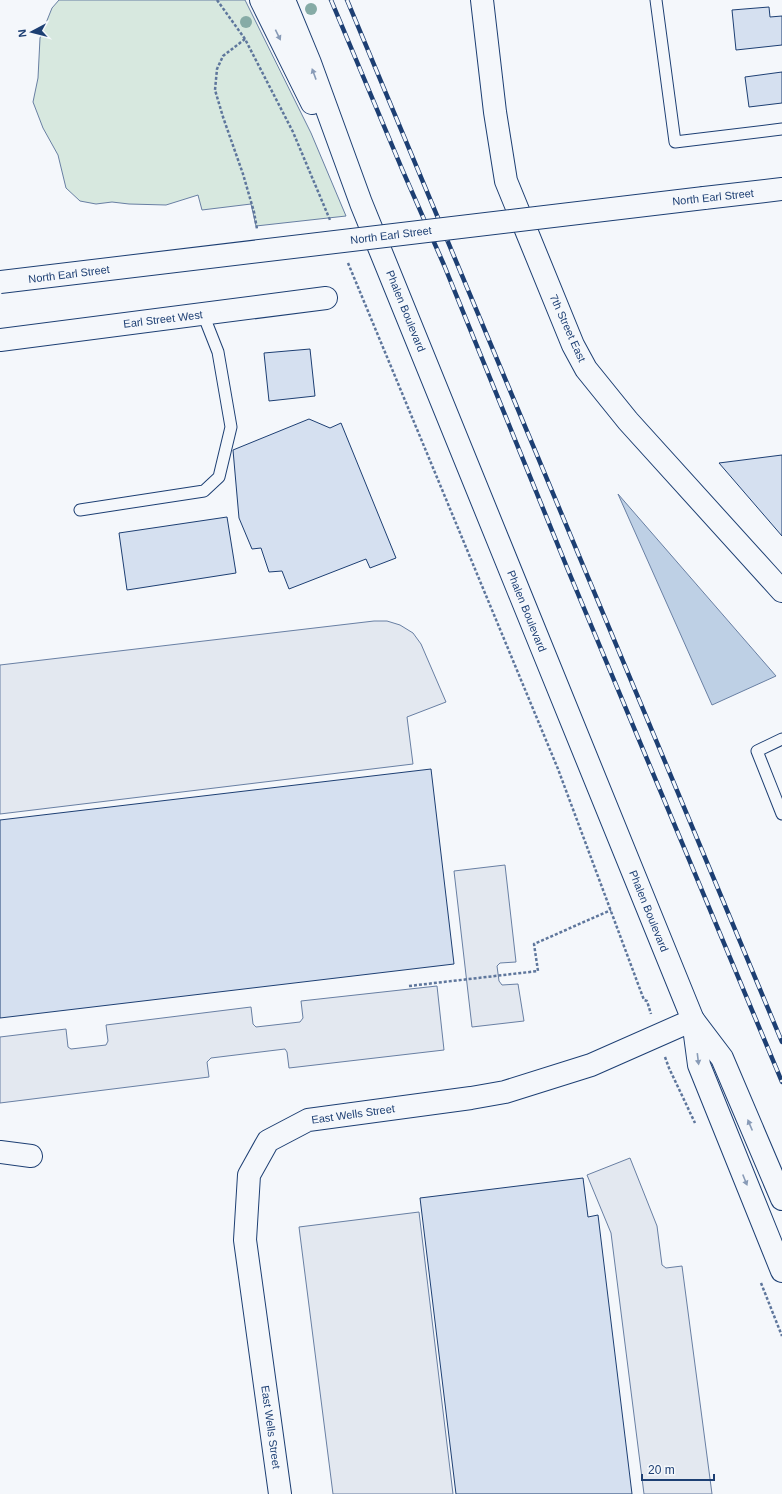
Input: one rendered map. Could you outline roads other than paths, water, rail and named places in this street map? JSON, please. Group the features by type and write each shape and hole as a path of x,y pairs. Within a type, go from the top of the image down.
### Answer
{"street":[{"name":"Phalen Boulevard","path":"261,0 362,203"},
{"name":"Phalen Boulevard","path":"284,0 310,63 362,203 693,1020 699,1065 782,1271"},
{"name":"7th Street East","path":"482,0 495,112 506,181 573,345 586,369 628,421 782,591"},
{"name":"North Earl Street","path":"0,282 782,189"},
{"name":"Earl Street West","path":"0,340 326,298"},
{"name":"Phalen Boulevard","path":"693,1020 722,1058 782,1199"},
{"name":"East Wells Street","path":"280,1494 245,1240 249,1175 268,1141 308,1120 505,1092 591,1064 693,1020"},
{"path":"0,1152 31,1156"}],"lane":[{"path":"656,0 676,142 782,129"},
{"path":"80,510 204,491 219,477 231,427 218,352 203,314"},
{"path":"782,739 757,751 782,814"}],"water":[{"path":"618,494 776,676 712,705"}],"railway":[{"path":"331,0 444,265 568,570 782,1082"},
{"path":"347,0 782,1042"}]}
